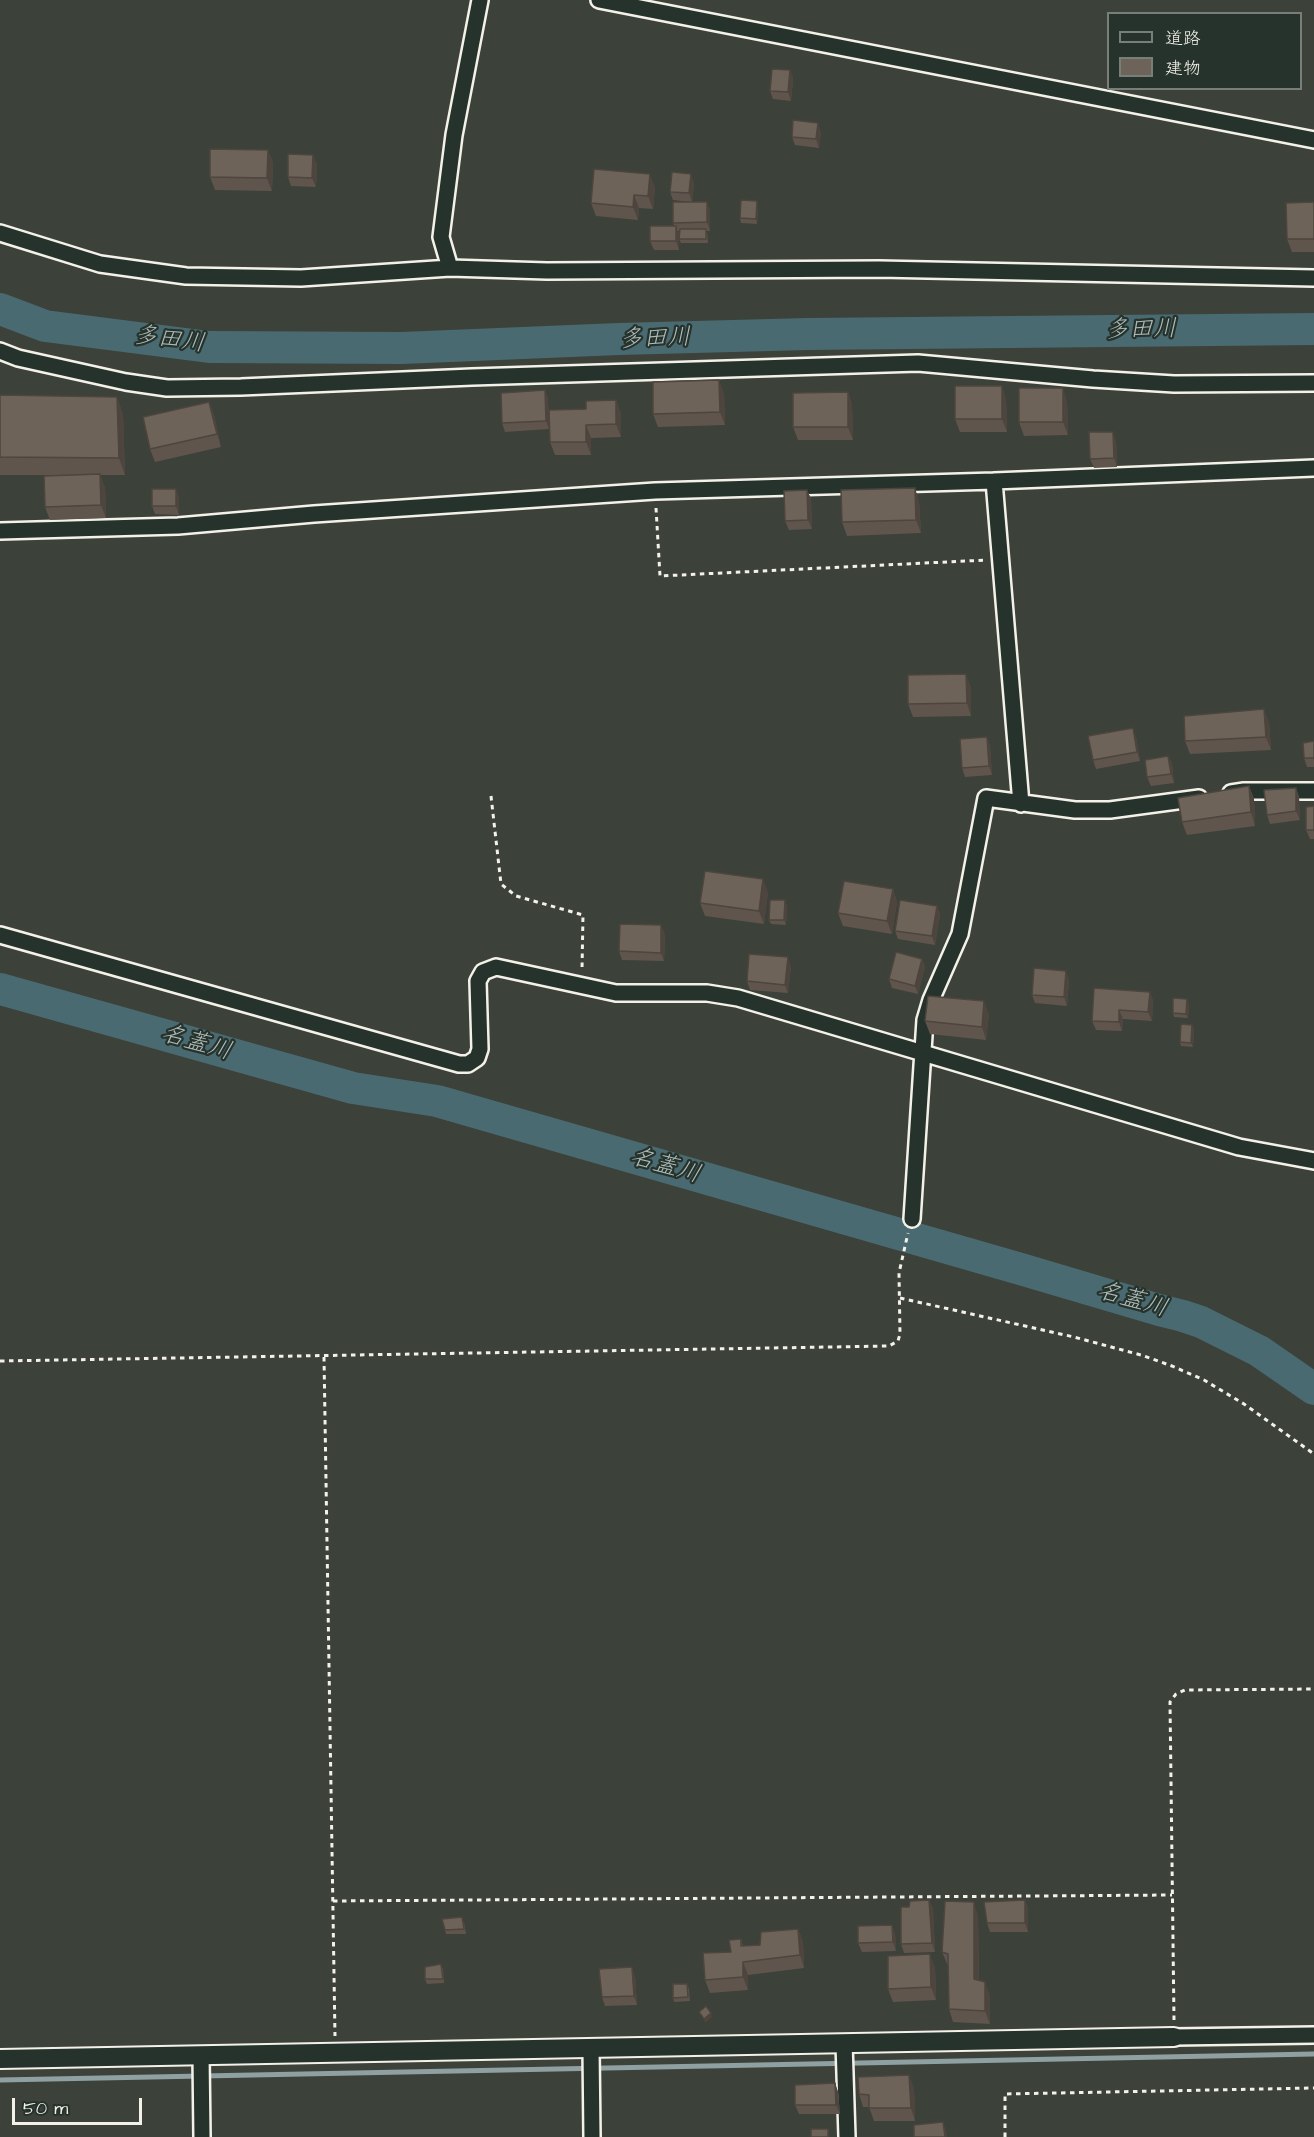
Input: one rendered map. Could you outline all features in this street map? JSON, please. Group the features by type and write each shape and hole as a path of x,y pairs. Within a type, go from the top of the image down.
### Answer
{"street":[{"path":"450,268 441,237 454,135 480,0"},
{"path":"599,0 1314,140"},
{"path":"0,233 100,264 186,276 301,278 450,268 547,271 879,269 1314,278"},
{"path":"0,351 18,358 126,382 167,388 918,363 1174,384 1314,383"},
{"path":"0,531 178,526 314,514 655,491 994,481 1314,468"},
{"path":"994,481 1021,804"},
{"path":"912,1219 925,1020 931,1000 960,934 986,798 1075,810 1110,810 1244,791 1314,791"},
{"path":"0,935 459,1064 468,1064 477,1058 480,1049 478,981 483,972 496,967 616,993 706,993 738,998 1239,1147 1314,1161"},
{"path":"0,2059 201,2062 335,2053 591,2054 1314,2035"},
{"path":"844,2049 847,2137"},
{"path":"591,2054 592,2137"},
{"path":"201,2062 202,2137"}],"path":[{"path":"655,491 660,576 1000,560"},
{"path":"491,796 501,884 516,896 583,915 581,987"},
{"path":"0,1361 889,1346 898,1341 900,1334 900,1265 912,1219"},
{"path":"900,1298 1074,1337 1172,1366 1204,1380 1244,1404 1314,1454"},
{"path":"324,1357 335,2053"},
{"path":"1174,2037 1170,1701 1176,1694 1185,1690 1314,1689"},
{"path":"333,1901 1172,1895"},
{"path":"1005,2137 1005,2094 1314,2088"}],"building":[{"path":"772,69 790,70 788,92 770,91"},
{"path":"793,120 818,123 816,139 792,137"},
{"path":"210,149 268,150 267,178 210,177"},
{"path":"288,154 313,155 312,178 288,177"},
{"path":"594,169 650,174 648,196 634,195 633,207 591,203"},
{"path":"672,172 691,174 689,193 670,192"},
{"path":"741,200 757,201 756,219 740,218"},
{"path":"673,202 707,202 707,222 673,223"},
{"path":"1314,202 1314,239 1287,239 1286,203"},
{"path":"650,226 676,226 676,241 650,241"},
{"path":"680,229 706,229 706,239 679,239"},
{"path":"719,380 720,412 653,414 653,382"},
{"path":"955,386 1002,386 1002,419 955,419"},
{"path":"1019,388 1063,388 1063,422 1019,422"},
{"path":"545,390 546,421 502,423 501,393"},
{"path":"848,392 848,427 793,427 793,393"},
{"path":"0,395 117,397 119,458 0,457"},
{"path":"616,400 616,424 586,425 586,442 550,442 549,410 586,409 586,401"},
{"path":"209,402 217,434 150,449 143,417"},
{"path":"1089,432 1113,432 1114,458 1090,459"},
{"path":"100,474 101,505 45,507 44,476"},
{"path":"915,488 916,520 842,522 841,490"},
{"path":"152,489 176,489 176,506 152,506"},
{"path":"807,490 808,520 785,521 784,491"},
{"path":"966,674 967,703 908,704 908,675"},
{"path":"1264,709 1266,737 1185,741 1184,716"},
{"path":"1133,728 1137,752 1093,760 1088,736"},
{"path":"987,737 989,766 962,768 960,739"},
{"path":"1314,741 1314,758 1304,758 1303,743"},
{"path":"1168,756 1171,774 1147,777 1145,760"},
{"path":"1249,786 1251,812 1182,822 1178,798"},
{"path":"1296,788 1296,811 1267,815 1264,790"},
{"path":"1314,806 1314,830 1306,830 1306,807"},
{"path":"705,871 763,879 759,911 700,903"},
{"path":"844,881 893,889 887,921 838,913"},
{"path":"770,900 785,900 784,920 769,920"},
{"path":"900,900 937,906 932,936 895,931"},
{"path":"620,924 661,925 661,953 619,951"},
{"path":"896,952 922,959 915,986 889,979"},
{"path":"749,954 788,957 785,985 747,981"},
{"path":"1034,968 1066,971 1064,997 1032,995"},
{"path":"1094,988 1150,992 1148,1012 1119,1010 1119,1022 1092,1021"},
{"path":"928,996 984,1001 982,1027 925,1021"},
{"path":"1173,998 1187,999 1186,1014 1173,1013"},
{"path":"1181,1024 1192,1025 1191,1043 1180,1042"},
{"path":"929,1900 932,1943 901,1944 901,1907 909,1907 910,1901"},
{"path":"1025,1900 1025,1923 987,1923 984,1902"},
{"path":"945,1901 974,1902 974,1979 985,1982 985,2011 949,2009 948,1954 942,1952"},
{"path":"462,1917 464,1929 445,1930 442,1919"},
{"path":"892,1925 893,1942 858,1943 858,1926"},
{"path":"798,1929 800,1955 743,1962 743,1977 705,1980 703,1953 731,1952 729,1940 741,1939 741,1946 760,1945 761,1932"},
{"path":"930,1954 931,1987 888,1989 888,1956"},
{"path":"441,1964 443,1979 425,1979 425,1967"},
{"path":"632,1967 634,1996 602,1997 599,1969"},
{"path":"673,1984 687,1984 688,1997 673,1998"},
{"path":"706,2006 711,2013 704,2019 699,2012"},
{"path":"909,2075 911,2108 869,2108 869,2095 859,2094 858,2077"},
{"path":"835,2083 836,2105 795,2105 795,2085"},
{"path":"943,2122 945,2137 914,2137 914,2125"},
{"path":"811,2129 828,2129 828,2137 811,2137"}],"waterway":[{"name":"多田川","path":"0,309 45,326 209,347 402,348 808,334 1314,329"},
{"name":"名蓋川","path":"0,989 353,1088 437,1101 1183,1316 1201,1322 1259,1351 1314,1389"},
{"path":"0,2080 1314,2054"}]}
